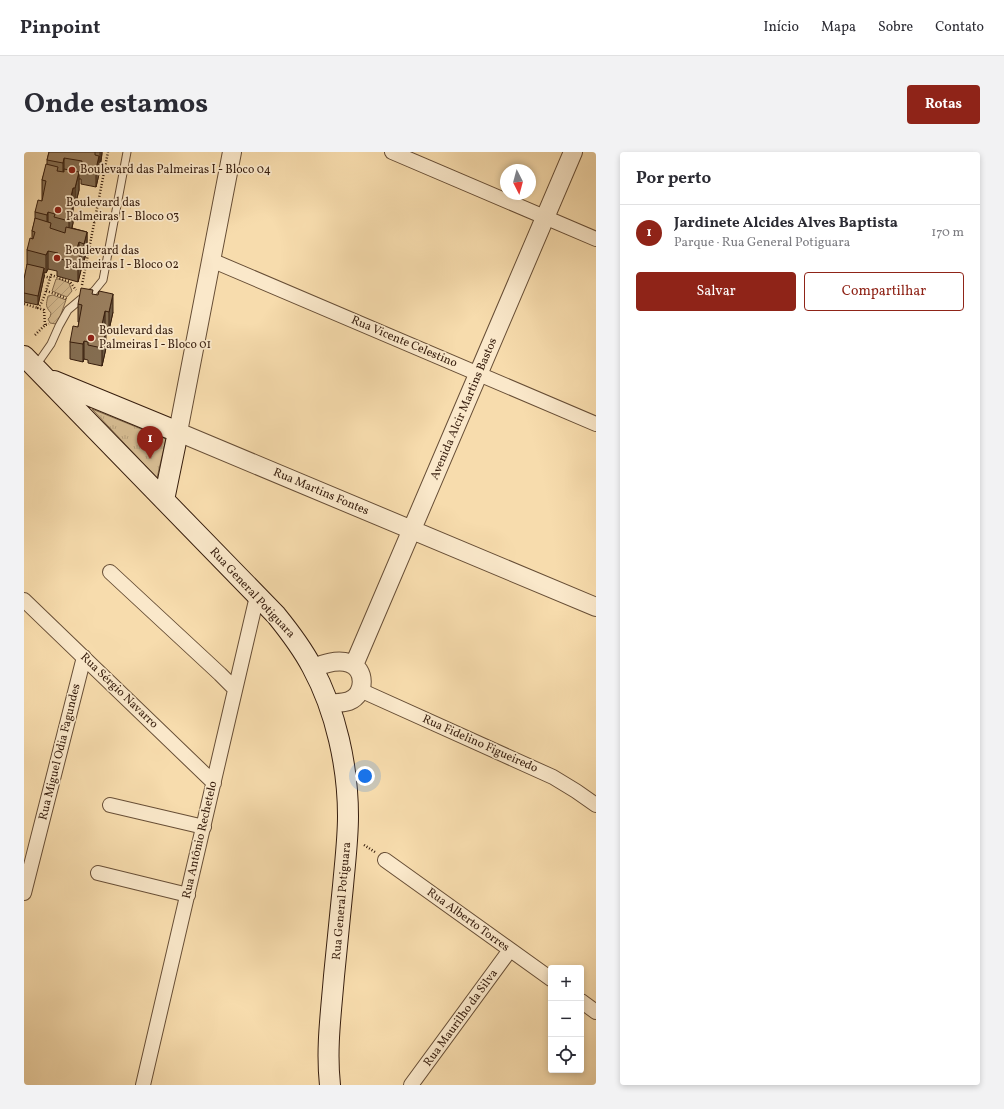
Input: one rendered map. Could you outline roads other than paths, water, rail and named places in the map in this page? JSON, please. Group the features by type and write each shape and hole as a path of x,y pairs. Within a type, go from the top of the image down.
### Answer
{"main road":[{"name":"Rua Martins Fontes","path":"35,367 178,432"},
{"name":"Rua General Potiguara","path":"35,367 257,596 288,630 301,648 312,668 328,704 341,750 345,775 348,833 329,1030 328,1070 330,1085"},
{"path":"164,500 178,432"}],"street":[{"path":"178,432 232,152"},
{"path":"392,152 596,239"},
{"name":"Avenida Alcir Martins Bastos","path":"354,665 573,152"},
{"name":"Rua Vicente Celestino","path":"211,260 596,424"},
{"name":"Rua Martins Fontes","path":"178,432 596,607"},
{"path":"110,572 235,689"},
{"name":"Rua Antônio Rechetelo","path":"143,1085 257,596"},
{"name":"Rua Sérgio Navarro","path":"24,600 214,783"},
{"name":"Rua Miguel Odia Fagundes","path":"24,893 84,657"},
{"path":"312,668 329,662 340,661 348,662 359,670 362,677 362,684 356,696 349,701 328,704"},
{"name":"Rua Fidelino Figueiredo","path":"360,690 553,777 596,805"},
{"path":"110,805 204,827"},
{"name":"Rua Alberto Torres","path":"385,860 548,977"},
{"path":"98,873 188,895"},
{"name":"Rua Maurilho da Silva","path":"411,1085 510,950"},
{"path":"584,1003 596,1012"}],"lane":[{"path":"35,367 51,344 68,310 81,299 94,291 103,280 127,152"}],"place":[{"name":"Boulevard das Palmeiras I - Bloco 04","path":"72,170"},
{"name":"Boulevard das Palmeiras I - Bloco 03","path":"58,210"},
{"name":"Boulevard das Palmeiras I - Bloco 02","path":"57,258"},
{"name":"Boulevard das Palmeiras I - Bloco 01","path":"91,338"},
{"name":"Jardinete Alcides Alves Baptista","path":"150,459"}]}
